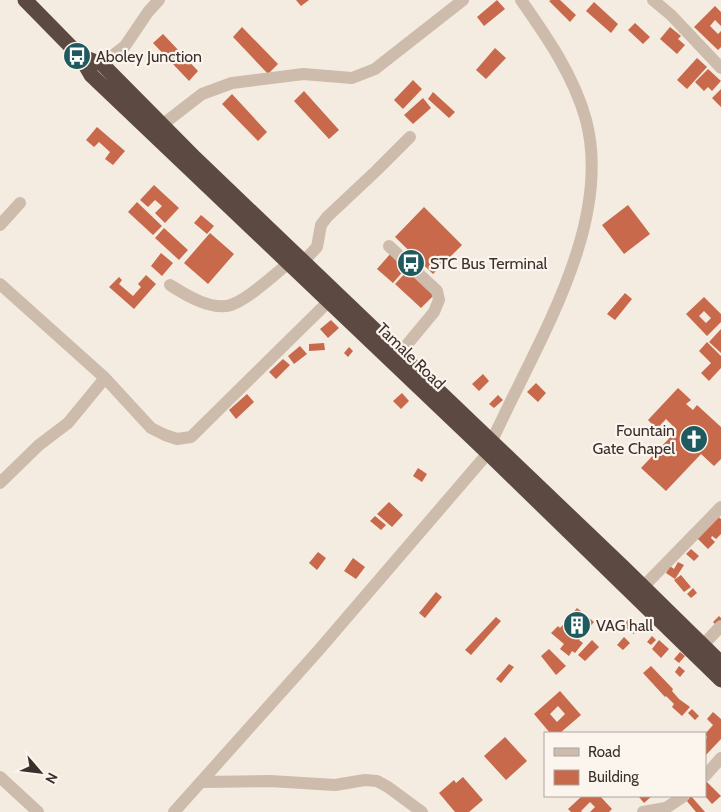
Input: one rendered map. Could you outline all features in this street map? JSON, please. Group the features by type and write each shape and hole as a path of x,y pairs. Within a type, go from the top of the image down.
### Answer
{"highway":[{"name":"Tamale Road","path":"31,2 80,56 91,75 329,302 391,350"},
{"name":"Tamale Road","path":"80,56 102,64 490,447 721,680"},
{"name":"Tamale Road","path":"559,516 642,588 721,663"}],"street":[{"path":"102,64 125,46 148,12 159,0"},
{"path":"162,125 202,94 232,83 303,74 352,78 375,70 463,0"},
{"path":"174,812 318,651 490,447 566,282 585,228 590,194 592,163 586,121 574,86 541,28 522,0"},
{"path":"653,0 671,15 719,63"},
{"path":"303,262 317,247 322,225 327,217 376,172 410,137"},
{"path":"0,225 20,203"},
{"path":"389,246 438,291 439,300 434,312 391,350"},
{"path":"170,285 186,295 213,305 229,306 241,300 288,264"},
{"path":"0,284 105,378 151,428 177,439 191,437 329,302"},
{"path":"0,483 39,445 68,423 105,378"},
{"path":"642,588 721,507"},
{"path":"703,645 721,626"},
{"path":"706,775 721,758"},
{"path":"0,777 38,812"},
{"path":"202,782 270,781 335,785 365,780 377,781 388,786 422,812"},
{"path":"643,812 666,810 683,797"}],"building":[{"path":"296,0 309,0 301,6"},
{"path":"497,0 505,9 484,26 477,17"},
{"path":"560,0 576,15 570,22 549,1"},
{"path":"594,2 618,24 611,33 586,11"},
{"path":"715,6 721,12 721,26 715,20 710,26 718,34 721,31 721,47 718,50 694,27"},
{"path":"635,23 650,37 643,44 628,30"},
{"path":"242,27 278,64 268,74 233,37"},
{"path":"670,27 681,36 678,39 685,45 677,54 660,39"},
{"path":"163,34 198,71 189,81 153,43"},
{"path":"495,48 506,58 486,79 476,70"},
{"path":"697,58 707,67 687,89 677,80"},
{"path":"708,69 721,81 712,91 708,87 704,91 695,82"},
{"path":"413,80 422,89 403,109 394,100"},
{"path":"721,89 721,107 712,98"},
{"path":"304,91 339,130 329,139 294,101"},
{"path":"433,92 455,112 449,118 428,99"},
{"path":"232,94 267,132 258,141 222,104"},
{"path":"423,98 431,108 413,124 404,115"},
{"path":"97,127 125,151 113,165 105,159 110,152 99,142 94,147 86,140"},
{"path":"154,185 179,208 165,223 155,213 162,206 155,200 148,207 140,200"},
{"path":"137,202 162,226 153,235 128,212"},
{"path":"628,205 650,234 624,254 602,225"},
{"path":"424,207 462,245 433,274 395,237"},
{"path":"201,215 214,226 207,234 194,223"},
{"path":"164,228 188,250 179,260 155,238"},
{"path":"210,233 234,254 208,284 184,263"},
{"path":"161,253 173,263 162,276 151,266"},
{"path":"391,253 407,267 393,283 377,269"},
{"path":"409,269 435,294 421,308 395,284"},
{"path":"146,275 156,284 134,309 109,287 119,277 122,280 119,284 133,296 141,287 138,284"},
{"path":"625,293 632,299 615,320 607,314"},
{"path":"704,297 721,314 721,322 707,336 686,314","holes":["704,311 711,318 706,323 699,316"]},
{"path":"331,320 339,328 328,338 320,329"},
{"path":"721,329 721,353 709,342"},
{"path":"707,342 721,356 721,368 709,381 701,373 711,363 699,351"},
{"path":"324,343 325,350 309,351 309,344"},
{"path":"300,346 307,354 294,364 288,356"},
{"path":"349,347 353,351 348,357 344,353"},
{"path":"283,359 290,365 276,379 269,372"},
{"path":"483,374 489,381 479,391 472,384"},
{"path":"536,383 546,393 538,402 527,392"},
{"name":"Fountain Gate Chapel","path":"678,388 691,400 686,404 693,410 697,405 721,427 721,459 714,466 701,454 666,491 641,468 677,430 666,419 657,429 648,420"},
{"path":"402,393 409,401 401,409 393,401"},
{"path":"247,394 254,402 236,419 229,410"},
{"path":"498,395 503,400 494,408 489,404"},
{"path":"418,468 427,474 422,482 413,476"},
{"path":"389,502 403,515 392,527 377,514"},
{"path":"715,514 721,519 721,534 716,539 712,536 711,538 715,542 708,549 695,536"},
{"path":"375,516 386,525 381,530 370,521"},
{"path":"691,549 699,556 694,561 686,554"},
{"path":"318,552 326,558 317,570 309,563"},
{"path":"353,558 365,567 356,579 344,571"},
{"path":"678,562 684,565 675,579 666,573 670,566 674,569"},
{"path":"681,575 691,587 684,592 674,580"},
{"path":"693,588 697,593 691,598 687,594"},
{"path":"436,592 442,597 425,618 419,613"},
{"name":"VAG hall","path":"577,608 594,622 579,640 583,643 575,653 572,651 569,656 560,649 564,644 551,633 558,626 560,628"},
{"path":"719,616 721,623 718,627 713,622"},
{"path":"496,617 501,621 471,655 465,650"},
{"path":"629,618 639,626 634,634 623,626"},
{"path":"652,636 656,640 651,645 647,642"},
{"path":"624,637 630,643 623,650 617,645"},
{"path":"592,640 599,647 585,661 578,655"},
{"path":"659,640 669,649 661,658 652,649"},
{"path":"549,649 566,666 556,675 541,656"},
{"path":"680,652 685,656 679,663 674,659"},
{"path":"509,664 514,667 501,683 496,679"},
{"path":"651,666 673,689 672,691 679,699 690,707 682,716 672,707 674,704 643,673"},
{"path":"679,666 685,671 680,677 675,672"},
{"path":"560,691 581,715 561,732 549,732 534,714","holes":["558,706 565,714 557,722 550,714"]},
{"path":"692,709 699,716 695,720 688,713"},
{"path":"713,712 721,719 721,739 706,755 706,733 713,725 707,719"},
{"path":"505,737 527,761 506,780 484,756"},
{"path":"463,777 483,800 469,812 455,812 439,793 454,780 456,783"},
{"path":"706,782 721,796 712,804 706,797"},
{"path":"581,797 601,797 612,809 609,812 590,812 595,807 590,802 582,812 571,812 568,809"},
{"path":"639,797 651,797 644,803"},
{"path":"692,797 705,812 696,812 686,800"}],"place":[{"name":"Aboley Junction","path":"77,56"},
{"name":"STC Bus Terminal","path":"411,263"},
{"name":"Fountain Gate Chapel","path":"694,439"},
{"name":"VAG hall","path":"577,625"}]}
